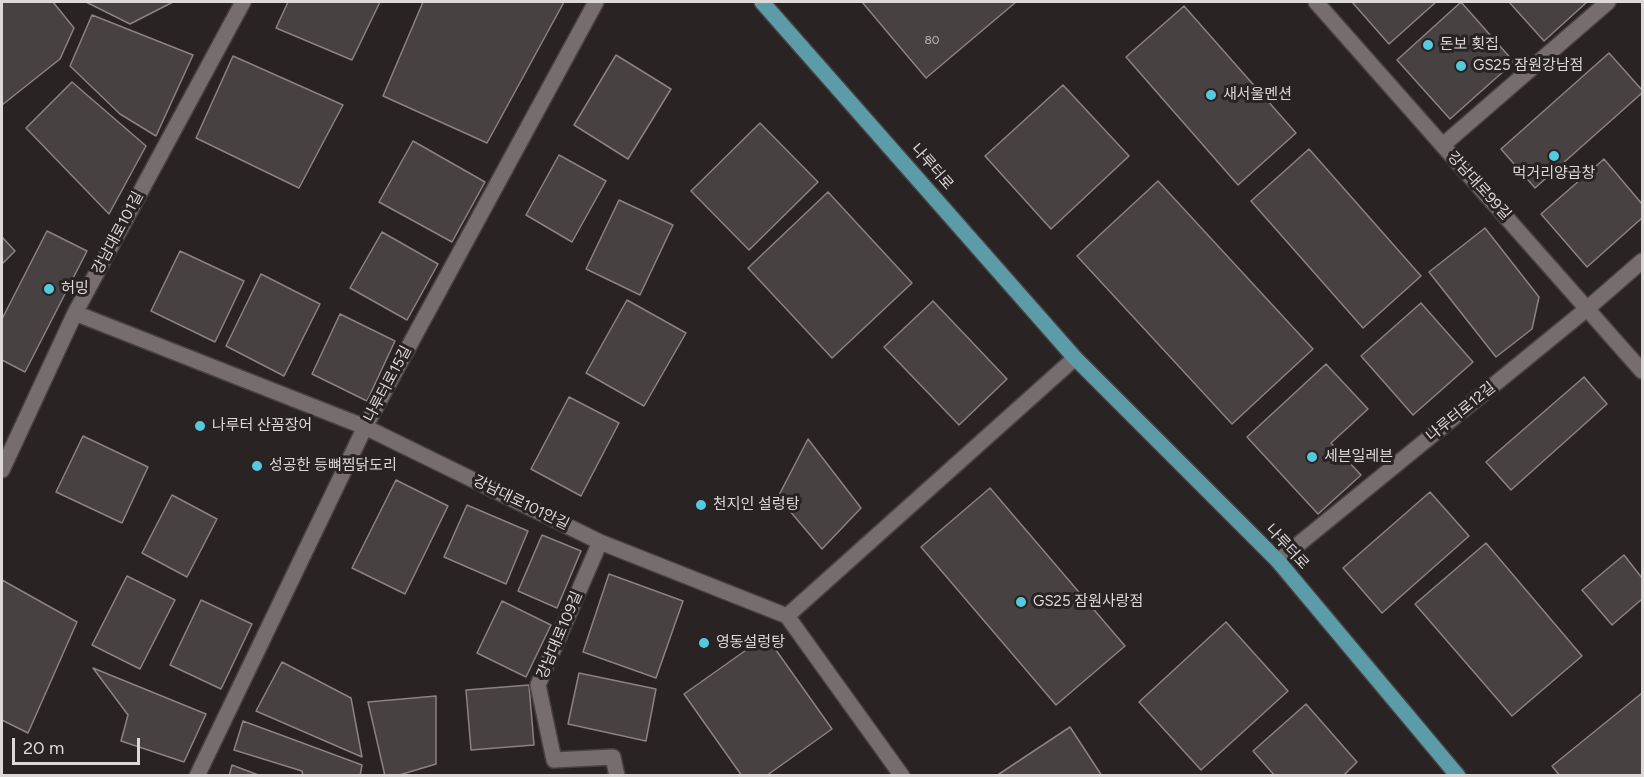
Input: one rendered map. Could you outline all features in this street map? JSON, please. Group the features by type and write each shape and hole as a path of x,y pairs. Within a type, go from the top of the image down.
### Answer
{"main road":[{"name":"나루터로","path":"762,2 1075,358 1278,561 1458,776"}],"street":[{"name":"강남대로101길","path":"2,470 75,313 243,2"},
{"name":"나루터로15길","path":"197,776 365,427 596,2"},
{"name":"강남대로99길","path":"1316,2 1642,370"},
{"path":"1443,145 1608,2"},
{"name":"나루터로12길","path":"1278,561 1588,308 1642,261"},
{"name":"강남대로101안길","path":"75,313 365,427 600,542 787,616"},
{"path":"902,776 787,616 1075,358"},
{"name":"강남대로109길","path":"600,542 538,685 554,760 613,757 617,776"}],"building":[{"path":"2,2 53,2 74,28 60,59 2,105"},
{"path":"86,2 173,2 130,24"},
{"path":"288,2 380,2 352,60 276,28"},
{"path":"423,2 564,2 487,143 383,96"},
{"path":"862,2 1016,2 926,78"},
{"path":"1352,2 1436,2 1389,44"},
{"path":"1461,2 1514,62 1450,119 1397,60"},
{"path":"1509,2 1587,2 1544,41"},
{"name":"새서울멘션","path":"1184,6 1296,133 1238,185 1126,57"},
{"path":"92,15 193,55 156,136 120,114 70,66"},
{"path":"1609,53 1642,90 1642,93 1535,188 1501,149"},
{"path":"616,55 671,89 628,159 574,125"},
{"path":"233,56 343,105 299,188 196,138"},
{"path":"72,82 146,146 109,214 26,128"},
{"path":"1063,85 1129,156 1051,229 985,156"},
{"path":"760,123 818,182 749,250 691,191"},
{"path":"413,141 485,182 452,242 379,202"},
{"path":"1309,149 1421,276 1363,328 1251,201"},
{"path":"559,155 606,181 572,242 526,215"},
{"path":"1604,159 1642,204 1642,218 1587,267 1541,214"},
{"path":"1158,181 1313,349 1232,424 1077,256"},
{"path":"828,192 912,283 832,358 748,268"},
{"path":"619,200 673,225 640,295 586,269"},
{"path":"1485,228 1539,297 1532,329 1496,357 1429,272"},
{"path":"47,231 87,251 25,372 2,360 2,319"},
{"path":"382,232 438,264 407,320 350,288"},
{"path":"2,237 15,251 2,264"},
{"path":"180,251 244,281 215,342 151,311"},
{"path":"261,274 320,304 284,376 226,346"},
{"path":"627,300 686,333 644,406 586,373"},
{"path":"933,301 1007,379 959,425 884,347"},
{"path":"1421,303 1473,362 1413,415 1361,356"},
{"path":"340,314 395,341 367,401 312,374"},
{"path":"1326,364 1368,409 1331,443 1361,475 1318,514 1247,437"},
{"path":"1584,377 1607,404 1511,490 1486,462"},
{"path":"569,397 619,423 581,496 531,469"},
{"path":"83,436 148,467 122,523 56,492"},
{"path":"808,439 861,508 822,549 778,497"},
{"path":"396,480 448,506 405,594 352,568"},
{"path":"990,488 1125,646 1056,705 921,547"},
{"path":"1430,492 1469,536 1382,613 1343,568"},
{"path":"172,495 217,519 187,577 142,553"},
{"path":"467,505 528,531 506,584 444,557"},
{"path":"542,535 581,551 557,608 518,591"},
{"path":"1486,543 1582,656 1512,716 1415,604"},
{"path":"1624,555 1642,578 1642,599 1612,625 1582,590"},
{"path":"609,574 683,601 656,678 583,652"},
{"path":"127,576 175,600 140,669 92,645"},
{"path":"2,580 77,622 28,733 2,720"},
{"path":"201,600 252,624 221,689 170,665"},
{"path":"502,601 551,625 526,677 477,653"},
{"path":"1226,622 1288,691 1201,770 1139,702"},
{"path":"766,636 832,729 766,776 742,776 684,694"},
{"path":"282,662 351,698 362,757 256,711"},
{"path":"93,668 206,714 184,762 121,741 128,715"},
{"path":"579,673 656,689 646,741 568,724"},
{"path":"529,685 534,745 471,750 466,690"},
{"path":"1642,693 1642,776 1560,776 1552,766"},
{"path":"436,696 436,764 396,776 385,776 368,702"},
{"path":"1306,704 1357,762 1343,776 1275,776 1253,751"},
{"path":"243,721 362,765 360,776 303,776 302,771 234,750"},
{"path":"1070,727 1102,776 996,776"},
{"path":"232,765 261,776 229,776"}],"place":[{"name":"돈보 횟집","path":"1428,45"},
{"name":"GS25 잠원강남점","path":"1461,66"},
{"name":"새서울멘션","path":"1211,95"},
{"name":"먹거리양곱창","path":"1554,156"},
{"name":"허밍","path":"49,289"},
{"name":"나루터 산꼼장어","path":"200,426"},
{"name":"세븐일레븐","path":"1312,457"},
{"name":"성공한 등뼈찜닭도리","path":"257,466"},
{"name":"천지인 설렁탕","path":"701,505"},
{"name":"GS25 잠원사랑점","path":"1021,602"},
{"name":"영동설렁탕","path":"704,643"}]}
